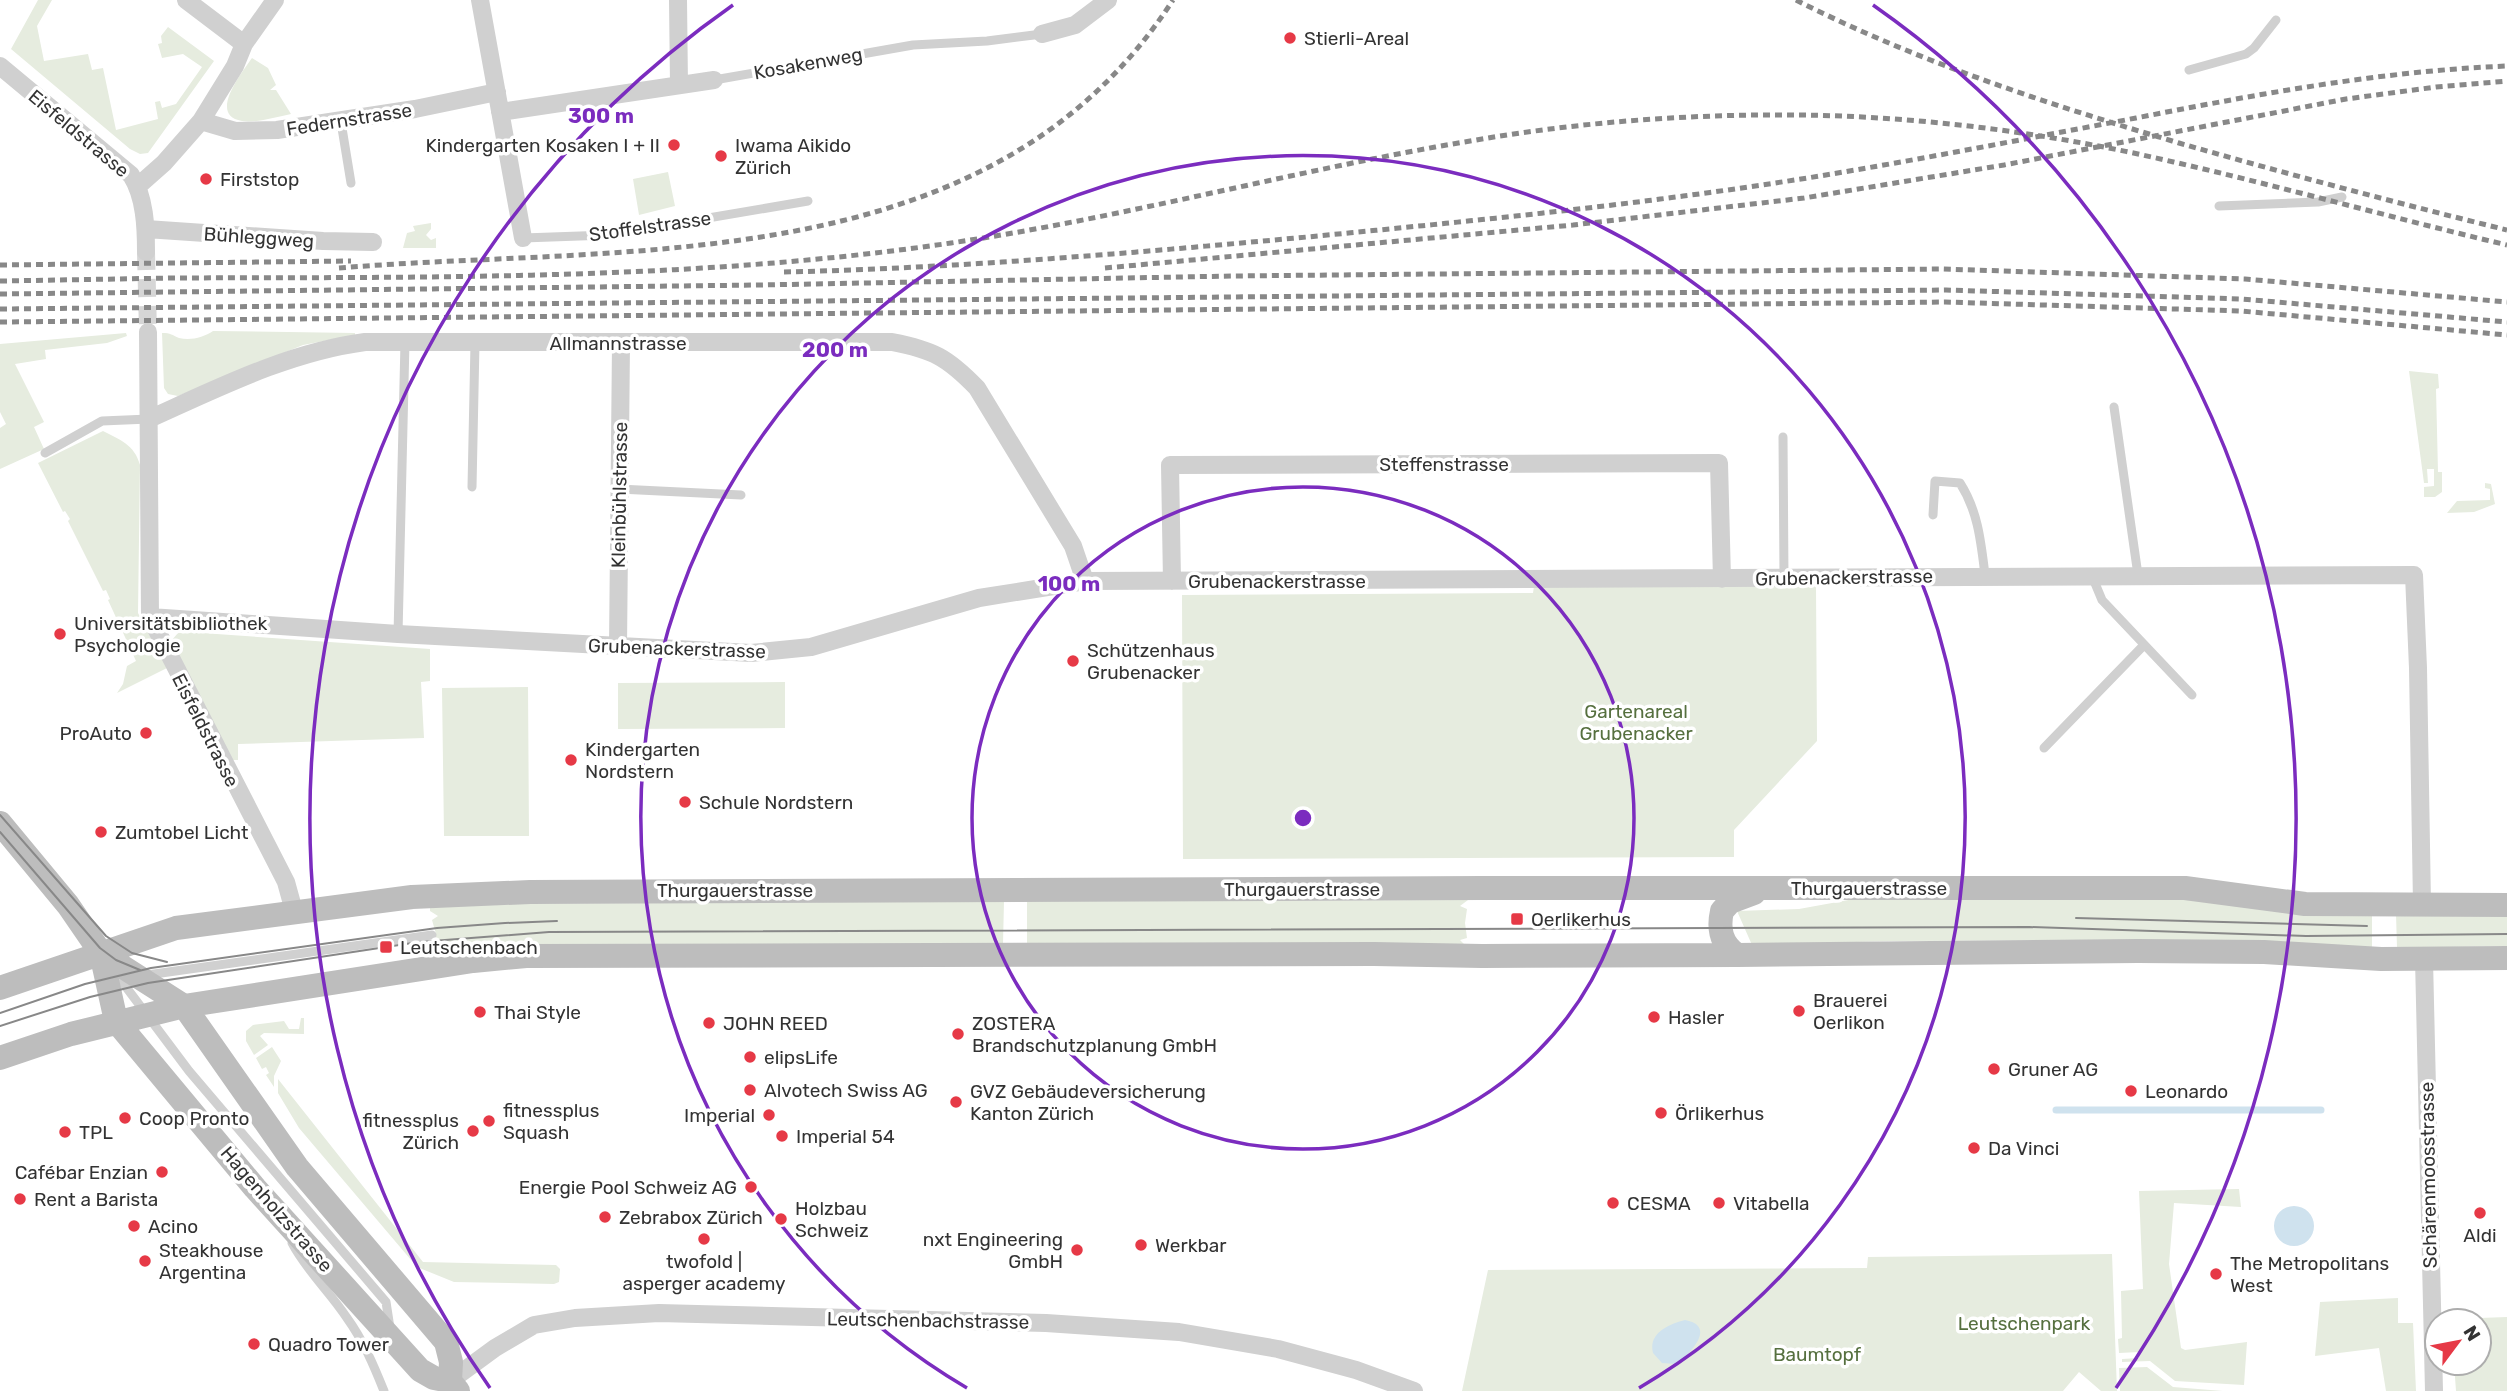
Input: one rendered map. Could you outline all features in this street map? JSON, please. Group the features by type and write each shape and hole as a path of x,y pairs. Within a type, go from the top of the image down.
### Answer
{"main road":[{"path":"0,823 68,905 101,953 116,1021"},
{"path":"1737,956 1721,936 1722,911 1730,902 1764,888"},
{"name":"Thurgauerstrasse","path":"0,988 176,928 412,897 530,892 2185,888 2305,904 2507,905"},
{"path":"0,1058 116,1021 184,1006 460,963 526,956 1737,956 2138,951 2264,952 2424,959 2507,958"},
{"path":"101,953 184,1006 297,1167 446,1342 451,1362 449,1388"},
{"name":"Hagenholzstrasse","path":"116,1021 278,1213 420,1370 449,1388"}],"street":[{"path":"186,0 244,44"},
{"path":"138,186 164,163 201,121 235,66 244,44 275,0"},
{"name":"Stoffelstrasse","path":"480,0 523,239"},
{"path":"678,0 679,85"},
{"name":"Kosakenweg","path":"1042,34 1075,24 1108,0"},
{"name":"Eisfeldstrasse","path":"0,66 131,176 138,186 146,229 146,251"},
{"name":"Kosakenweg","path":"500,112 714,79"},
{"name":"Federnstrasse","path":"201,121 235,131 277,130 341,122 496,92"},
{"name":"Bühleggweg","path":"146,229 373,242"},
{"name":"Eisfeldstrasse","path":"148,332 150,617 286,882 294,911"},
{"name":"Allmannstrasse","path":"149,419 300,355 365,342 892,342 935,352 957,367 977,388 1073,546 1085,581"},
{"name":"Kleinbühlstrasse","path":"618,647 621,344"},
{"name":"Steffenstrasse","path":"1172,581 1170,465 1718,463 1721,579"},
{"name":"Grubenackerstrasse","path":"150,617 398,634 751,653 811,647 979,598 1085,581 2414,575 2422,904"},
{"name":"Schärenmoosstrasse","path":"2424,959 2434,1391"},
{"name":"Leutschenbachstrasse","path":"449,1388 495,1348 534,1325 575,1318 659,1313 1046,1323 1179,1332 1278,1349 1356,1370 1414,1391"}],"lane":[{"path":"2189,70 2246,54 2255,48 2276,20"},
{"name":"Kosakenweg","path":"714,79 913,45 987,41 1042,34"},
{"path":"341,122 351,183"},
{"path":"2219,206 2318,202 2342,197"},
{"name":"Stoffelstrasse","path":"523,239 608,235 808,201"},
{"path":"398,634 405,342"},
{"path":"472,487 475,343"},
{"path":"2114,407 2138,575"},
{"name":"Allmannstrasse","path":"46,453 102,421 149,419"},
{"path":"1783,437 1784,578"},
{"path":"1933,515 1935,481 1959,483 1969,497 1979,525 1985,575"},
{"path":"619,489 741,495"},
{"path":"2092,576 2102,600 2192,695"},
{"path":"2045,748 2144,645"},
{"path":"138,976 432,935"},
{"path":"101,953 144,1015"},
{"name":"Hagenholzstrasse","path":"144,1015 225,1115 386,1302"},
{"path":"278,1213 300,1258 349,1320 370,1357 384,1391"},
{"path":"392,1337 386,1302 419,1312"}],"green space":[{"path":"38,0 52,0 37,26 44,61 88,54 92,70 103,68 116,130 158,119 155,102 160,101 162,108 176,104 202,67 183,54 162,58 158,44 162,43 161,36 168,27 214,61 148,153 140,154 130,149 11,49"},
{"path":"252,58 268,68 276,85 270,90 276,90 291,114 254,121 242,121 232,117 227,102 230,92"},
{"path":"668,172 675,206 639,215 633,179"},
{"path":"431,223 431,229 426,235 431,240 436,238 436,248 403,248 407,233 415,231 413,226"},
{"path":"213,331 355,335 303,345 178,396 168,394 164,388 162,333 188,339"},
{"path":"126,333 127,336 107,343 45,350 46,359 15,364 44,422 34,427 44,449 0,469 0,428 6,424 0,412 0,344"},
{"path":"2409,371 2438,374 2438,472 2442,472 2442,492 2435,497 2424,497 2424,487 2434,486 2434,469 2427,469 2428,483 2424,483"},
{"path":"103,431 130,448 140,465 138,613 167,668 117,693 123,684 127,666 136,661 106,590 103,591 68,521 70,519 65,511 63,512 38,463"},
{"path":"2485,483 2491,484 2495,504 2474,512 2447,513 2457,501 2490,500 2490,489 2485,488"},
{"name":"Gartenareal Grubenacker","path":"1534,586 1816,586 1817,741 1734,830 1734,857 1183,859 1182,595 1533,593"},
{"path":"178,633 430,649 430,681 421,682 424,738 238,744 238,760 230,760 171,641"},
{"path":"785,682 785,728 618,729 618,683"},
{"path":"528,687 529,836 444,836 442,688"},
{"path":"2175,898 2372,915 2372,948 2182,940 1891,941 1752,945 1737,911 1799,909 1854,899"},
{"path":"1468,900 1460,906 1467,909 1467,938 1460,940 1466,946 1027,944 1027,901"},
{"path":"1004,901 1003,944 438,957 443,950 435,948 436,934 432,920 438,916 430,911 430,907 483,904"},
{"path":"2396,914 2507,915 2507,946 2397,948"},
{"path":"301,1018 304,1018 304,1034 264,1033 260,1036 268,1045 254,1055 246,1041 246,1031 253,1025 284,1021 289,1029 299,1029"},
{"path":"272,1047 281,1061 274,1076 274,1087 266,1075 269,1073 266,1067 262,1069 256,1058"},
{"path":"278,1079 423,1262 556,1265 560,1269 559,1282 454,1282 417,1267 299,1128 278,1093"},
{"path":"2239,1189 2241,1207 2174,1203 2169,1264 2181,1348 2185,1350 2247,1342 2244,1385 2175,1381 2150,1361 2122,1362 2122,1359 2139,1358 2139,1352 2119,1353 2118,1339 2122,1338 2121,1291 2143,1289 2139,1191"},
{"name":"Leutschenpark","path":"2112,1254 2117,1391 2101,1391 2079,1372 2063,1391 1462,1391 1488,1270 1867,1268 1868,1257"},
{"path":"2398,1298 2398,1323 2413,1323 2416,1391 2386,1391 2379,1348 2315,1356 2320,1302"},
{"path":"2507,1317 2507,1391 2456,1391 2455,1377 2493,1377 2493,1318"},
{"path":"2147,1367 2173,1387 2223,1391 2120,1391 2119,1368"}],"water":[{"path":"2294,1206 2302,1207 2308,1212 2313,1218 2313,1234 2308,1240 2302,1245 2294,1246 2286,1245 2280,1240 2275,1234 2274,1226 2275,1218 2280,1212 2286,1207"},
{"path":"1685,1320 1695,1323 1699,1328 1698,1341 1676,1364 1662,1363 1653,1353 1654,1340 1661,1330"}],"waterway":[{"path":"2056,1110 2321,1110"}],"tunnel":[{"path":"146,252 148,332"}],"tram line":[{"path":"0,815 106,936 132,953 167,962"},
{"path":"0,832 100,948 116,960 140,970"},
{"path":"2076,918 2367,926"},
{"path":"0,1013 85,984 151,968 437,928 557,921"},
{"path":"0,1026 90,997 148,983 419,942 549,932 2029,927 2306,936 2507,934"}],"railway":[{"path":"339,268 683,247 796,231 905,202 1006,157 1097,91 1173,0"},
{"path":"1796,0 1936,62 2081,113 2260,166 2507,230"},
{"path":"784,272 915,267 1111,254 1616,205 1843,172 2320,85 2413,73 2507,66"},
{"path":"1105,268 1573,225 1804,198 2004,165 2346,99 2507,81"},
{"path":"168,278 462,277 658,271 854,255 951,243 1083,220 1344,165 1515,134 1635,120 1756,115 1925,121 2053,138 2184,164 2507,245"},
{"path":"0,265 351,261"},
{"path":"0,294 760,285 1232,276 1943,269 2245,279 2507,302"},
{"path":"0,281 175,278"},
{"path":"0,309 1946,290 2242,299 2507,322"},
{"path":"0,322 1945,302 2241,311 2507,335"}],"place":[{"name":"Stierli-Areal","path":"1290,38"},
{"name":"Kindergarten Kosaken I + II","path":"674,145"},
{"name":"Iwama Aikido Zürich","path":"721,156"},
{"name":"Firststop","path":"206,179"},
{"name":"Universitätsbibliothek Psychologie","path":"60,634"},
{"name":"Schützenhaus Grubenacker","path":"1073,661"},
{"name":"ProAuto","path":"146,733"},
{"name":"Kindergarten Nordstern","path":"571,760"},
{"name":"Schule Nordstern","path":"685,802"},
{"name":"Zumtobel Licht","path":"101,832"},
{"name":"Oerlikerhus","path":"1517,919"},
{"name":"Leutschenbach","path":"386,947"},
{"name":"Brauerei Oerlikon","path":"1799,1011"},
{"name":"Thai Style","path":"480,1012"},
{"name":"Hasler","path":"1654,1017"},
{"name":"JOHN REED","path":"709,1023"},
{"name":"ZOSTERA Brandschutzplanung GmbH","path":"958,1034"},
{"name":"elipsLife","path":"750,1057"},
{"name":"Gruner AG","path":"1994,1069"},
{"name":"Alvotech Swiss AG","path":"750,1090"},
{"name":"Leonardo","path":"2131,1091"},
{"name":"GVZ Gebäudeversicherung Kanton Zürich","path":"956,1102"},
{"name":"Örlikerhus","path":"1661,1113"},
{"name":"Imperial","path":"769,1115"},
{"name":"Coop Pronto","path":"125,1118"},
{"name":"fitnessplus Squash","path":"489,1121"},
{"name":"fitnessplus Zürich","path":"473,1131"},
{"name":"TPL","path":"65,1132"},
{"name":"Imperial 54","path":"782,1136"},
{"name":"Da Vinci","path":"1974,1148"},
{"name":"Cafébar Enzian","path":"162,1172"},
{"name":"Energie Pool Schweiz AG","path":"751,1187"},
{"name":"Rent a Barista","path":"20,1199"},
{"name":"CESMA","path":"1613,1203"},
{"name":"Vitabella","path":"1719,1203"},
{"name":"Aldi","path":"2480,1213"},
{"name":"Zebrabox Zürich","path":"605,1217"},
{"name":"Holzbau Schweiz","path":"781,1219"},
{"name":"Acino","path":"134,1226"},
{"name":"twofold | asperger academy","path":"704,1239"},
{"name":"Werkbar","path":"1141,1245"},
{"name":"nxt Engineering GmbH","path":"1077,1250"},
{"name":"Steakhouse Argentina","path":"145,1261"},
{"name":"The Metropolitans West","path":"2216,1274"},
{"name":"Quadro Tower","path":"254,1344"}],"park label":[{"name":"Baumtopf","path":"1817,1354"}]}
